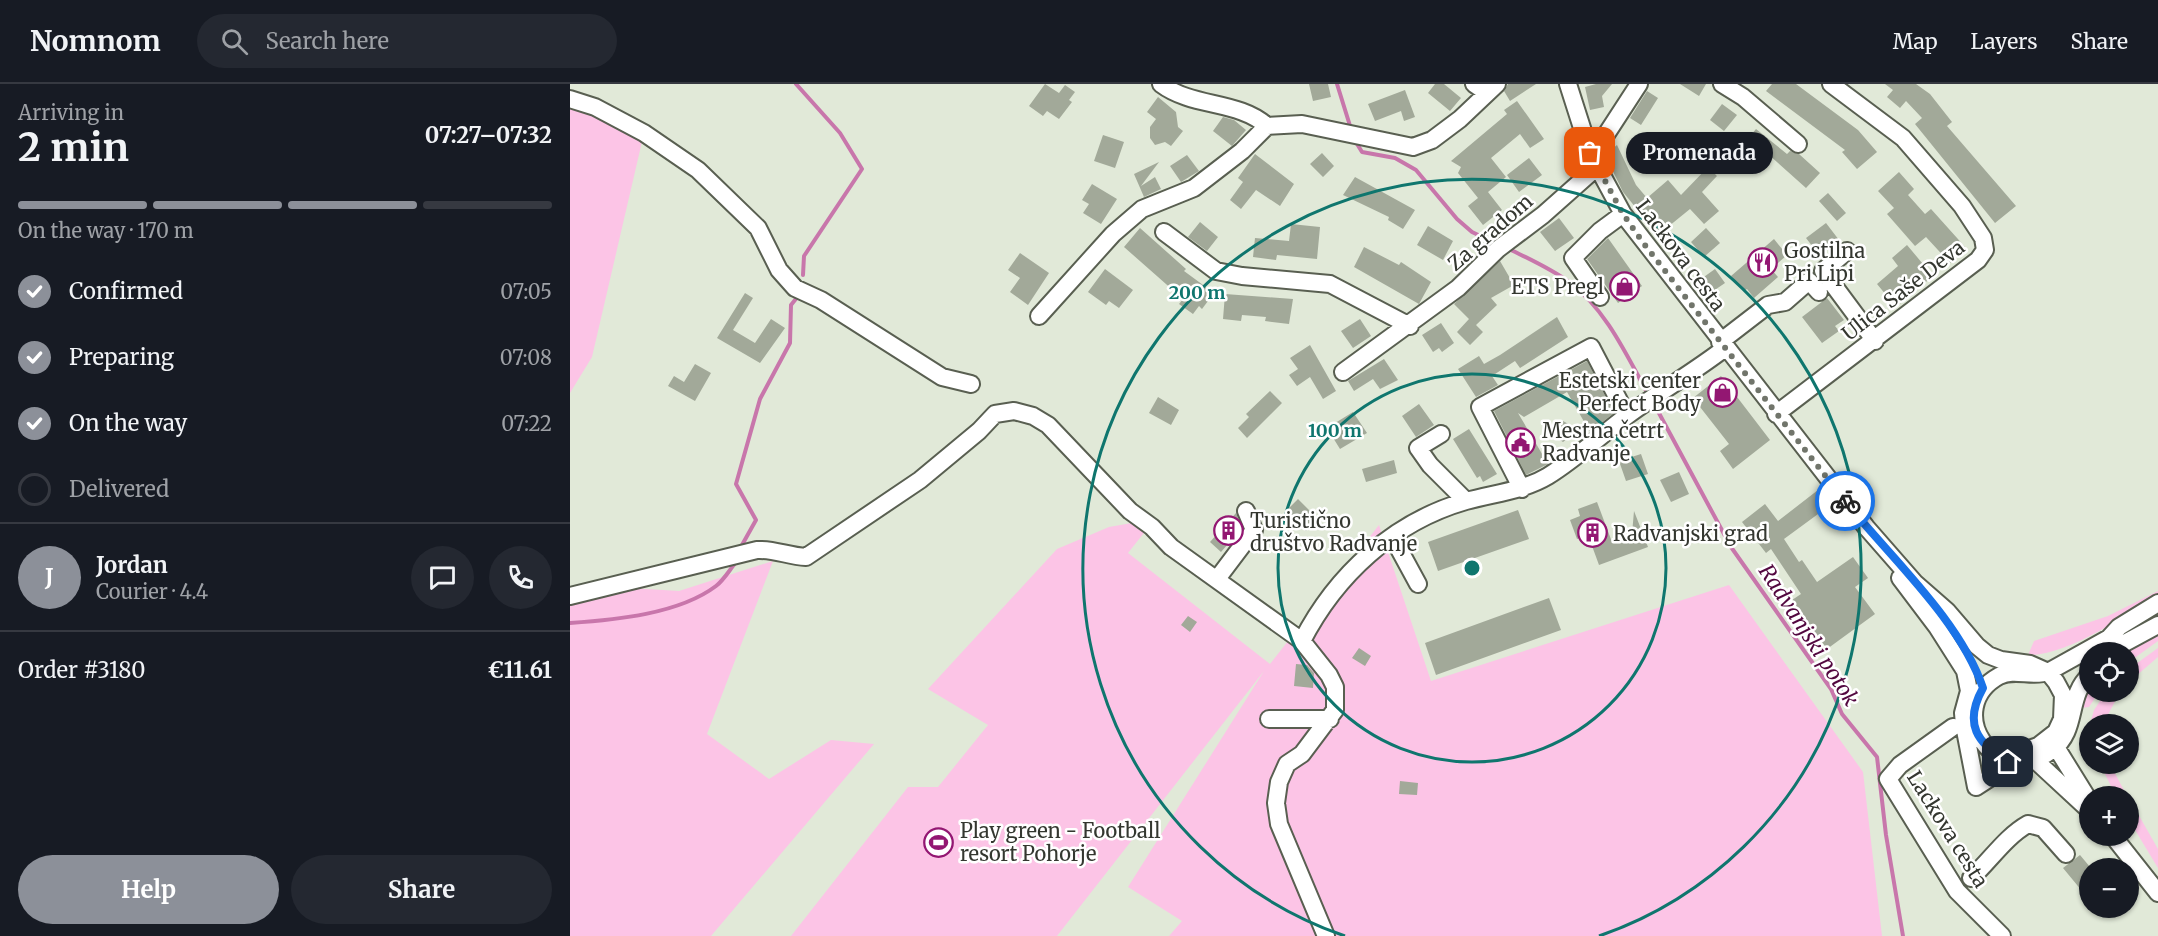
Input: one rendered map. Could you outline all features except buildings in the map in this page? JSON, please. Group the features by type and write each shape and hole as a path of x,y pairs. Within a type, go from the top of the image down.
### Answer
{"street":[{"path":"1161,84 1174,94 1188,99 1251,114 1267,126 1302,124 1402,147 1423,144 1460,119 1486,87"},
{"name":"Lackova cesta","path":"1568,84 1593,161 1623,214 1776,414 1892,558 1915,582"},
{"name":"Za gradom","path":"1343,372 1410,326 1458,288 1593,161 1598,147 1639,84"},
{"path":"1722,84 1743,97 1798,144"},
{"name":"Ulica Saše Deva","path":"1776,414 1875,341 1978,260 1985,250 1983,238 1962,206 1904,138 1831,84"},
{"path":"570,99 595,107 644,133 698,170 758,228 779,270 795,288 821,300 942,377 971,384"},
{"path":"1039,316 1113,234 1142,210 1194,188 1242,151 1267,126"},
{"path":"1600,297 1573,258 1600,231 1623,214"},
{"path":"1164,232 1216,271 1242,276 1330,284 1410,326"},
{"path":"1847,251 1823,271 1875,341"},
{"path":"1302,641 1317,612 1339,582 1359,562 1393,538 1431,514 1466,501 1522,489 1548,476 1723,345 1768,305 1785,302 1809,281 1819,292"},
{"path":"1522,489 1480,407 1591,346 1628,416"},
{"path":"570,596 757,550 771,549 787,556 806,557 920,480 995,414 1014,411 1033,416 1048,425 1130,512 1152,527 1171,547 1302,641 1323,664 1335,687 1335,710 1302,754 1287,764 1279,782 1276,803 1279,824 1326,936"},
{"path":"1441,434 1418,448 1430,465 1466,501"},
{"path":"1217,579 1254,530 1246,511"},
{"path":"1393,538 1418,584"},
{"path":"1892,558 1901,581 1959,658 1976,695"},
{"path":"1915,582 1947,611 1977,646 2002,667 2039,668 2109,638 2119,627 2158,603"},
{"path":"1915,582 1971,658 1976,695 1970,734 1983,759 1976,787 2033,753 2067,694 2079,679"},
{"path":"2131,642 2158,625"},
{"path":"1976,695 2002,667"},
{"path":"2039,668 2067,694"},
{"path":"2067,694 2079,684"},
{"path":"1269,719 1330,719"},
{"path":"1970,734 2033,753 2072,760 2089,786"},
{"name":"Lackova cesta","path":"1970,734 1900,765 1888,779 1957,891 2002,936"},
{"path":"2033,753 2079,793"},
{"path":"2033,753 2079,805"},
{"path":"1971,878 2012,836 2028,824 2035,824 2043,828 2066,854"},
{"path":"2121,846 2158,893"}],"shaded area":[{"path":"570,99 644,133 592,357 570,393"},
{"path":"1155,519 1128,553 1270,664 1379,525 1431,681 1729,585 1863,772 1882,936 1169,936 1182,921 1128,887 1264,671 1057,936 791,936 908,787 938,787 988,725 928,689 1057,549 1109,527"},
{"path":"773,561 707,734 769,779 831,740 874,744 711,936 570,936 570,593 614,587 679,591"},
{"path":"2158,591 2158,596 2077,642 2043,654 2028,655 2034,641 2108,616"},
{"path":"2158,633 2158,641 2139,655 2139,644"},
{"path":"2158,648 2158,657 2139,673 2139,662"},
{"path":"2083,702 2092,702 2089,707 2081,708"},
{"path":"2099,702 2115,702 2108,714 2093,714"},
{"path":"2105,774 2115,774 2122,786 2111,786"},
{"path":"2139,816 2158,849 2158,868 2139,837"}],"waterway":[{"path":"796,84 840,133 862,169 804,256 803,275"},
{"name":"Radvanjski potok","path":"1337,84 1351,129"},
{"name":"Radvanjski potok","path":"1354,139 1362,152 1395,158 1416,170 1457,219 1472,232 1497,244"},
{"name":"Radvanjski potok","path":"1507,248 1554,272 1582,293 1615,334 1649,396"},
{"path":"742,545 756,520 736,484 760,399 790,343 791,305 799,295"},
{"name":"Radvanjski potok","path":"1653,402 1731,547 1831,689 1842,714 1877,757 1886,835 1903,936"},
{"path":"570,623 646,614 684,603 716,586 737,561"}],"way so far":[{"path":"1590,153 1596,168 1623,214 1644,244 1845,501"}],"place":[{"name":"Promenada","path":"1590,153"},
{"name":"Gostilna Pri Lipi","path":"1763,262"},
{"name":"ETS Pregl","path":"1625,286"},
{"name":"Estetski center Perfect Body","path":"1722,392"},
{"name":"Mestna četrt Radvanje","path":"1521,442"},
{"name":"Turistično društvo Radvanje","path":"1229,531"},
{"name":"Radvanjski grad","path":"1592,533"},
{"name":"Play green - Football resort Pohorje","path":"939,842"}],"route":[{"path":"1845,501 1915,582 1971,658 1983,688 1977,699 1974,719 1977,731 1983,745 2008,762"}]}
